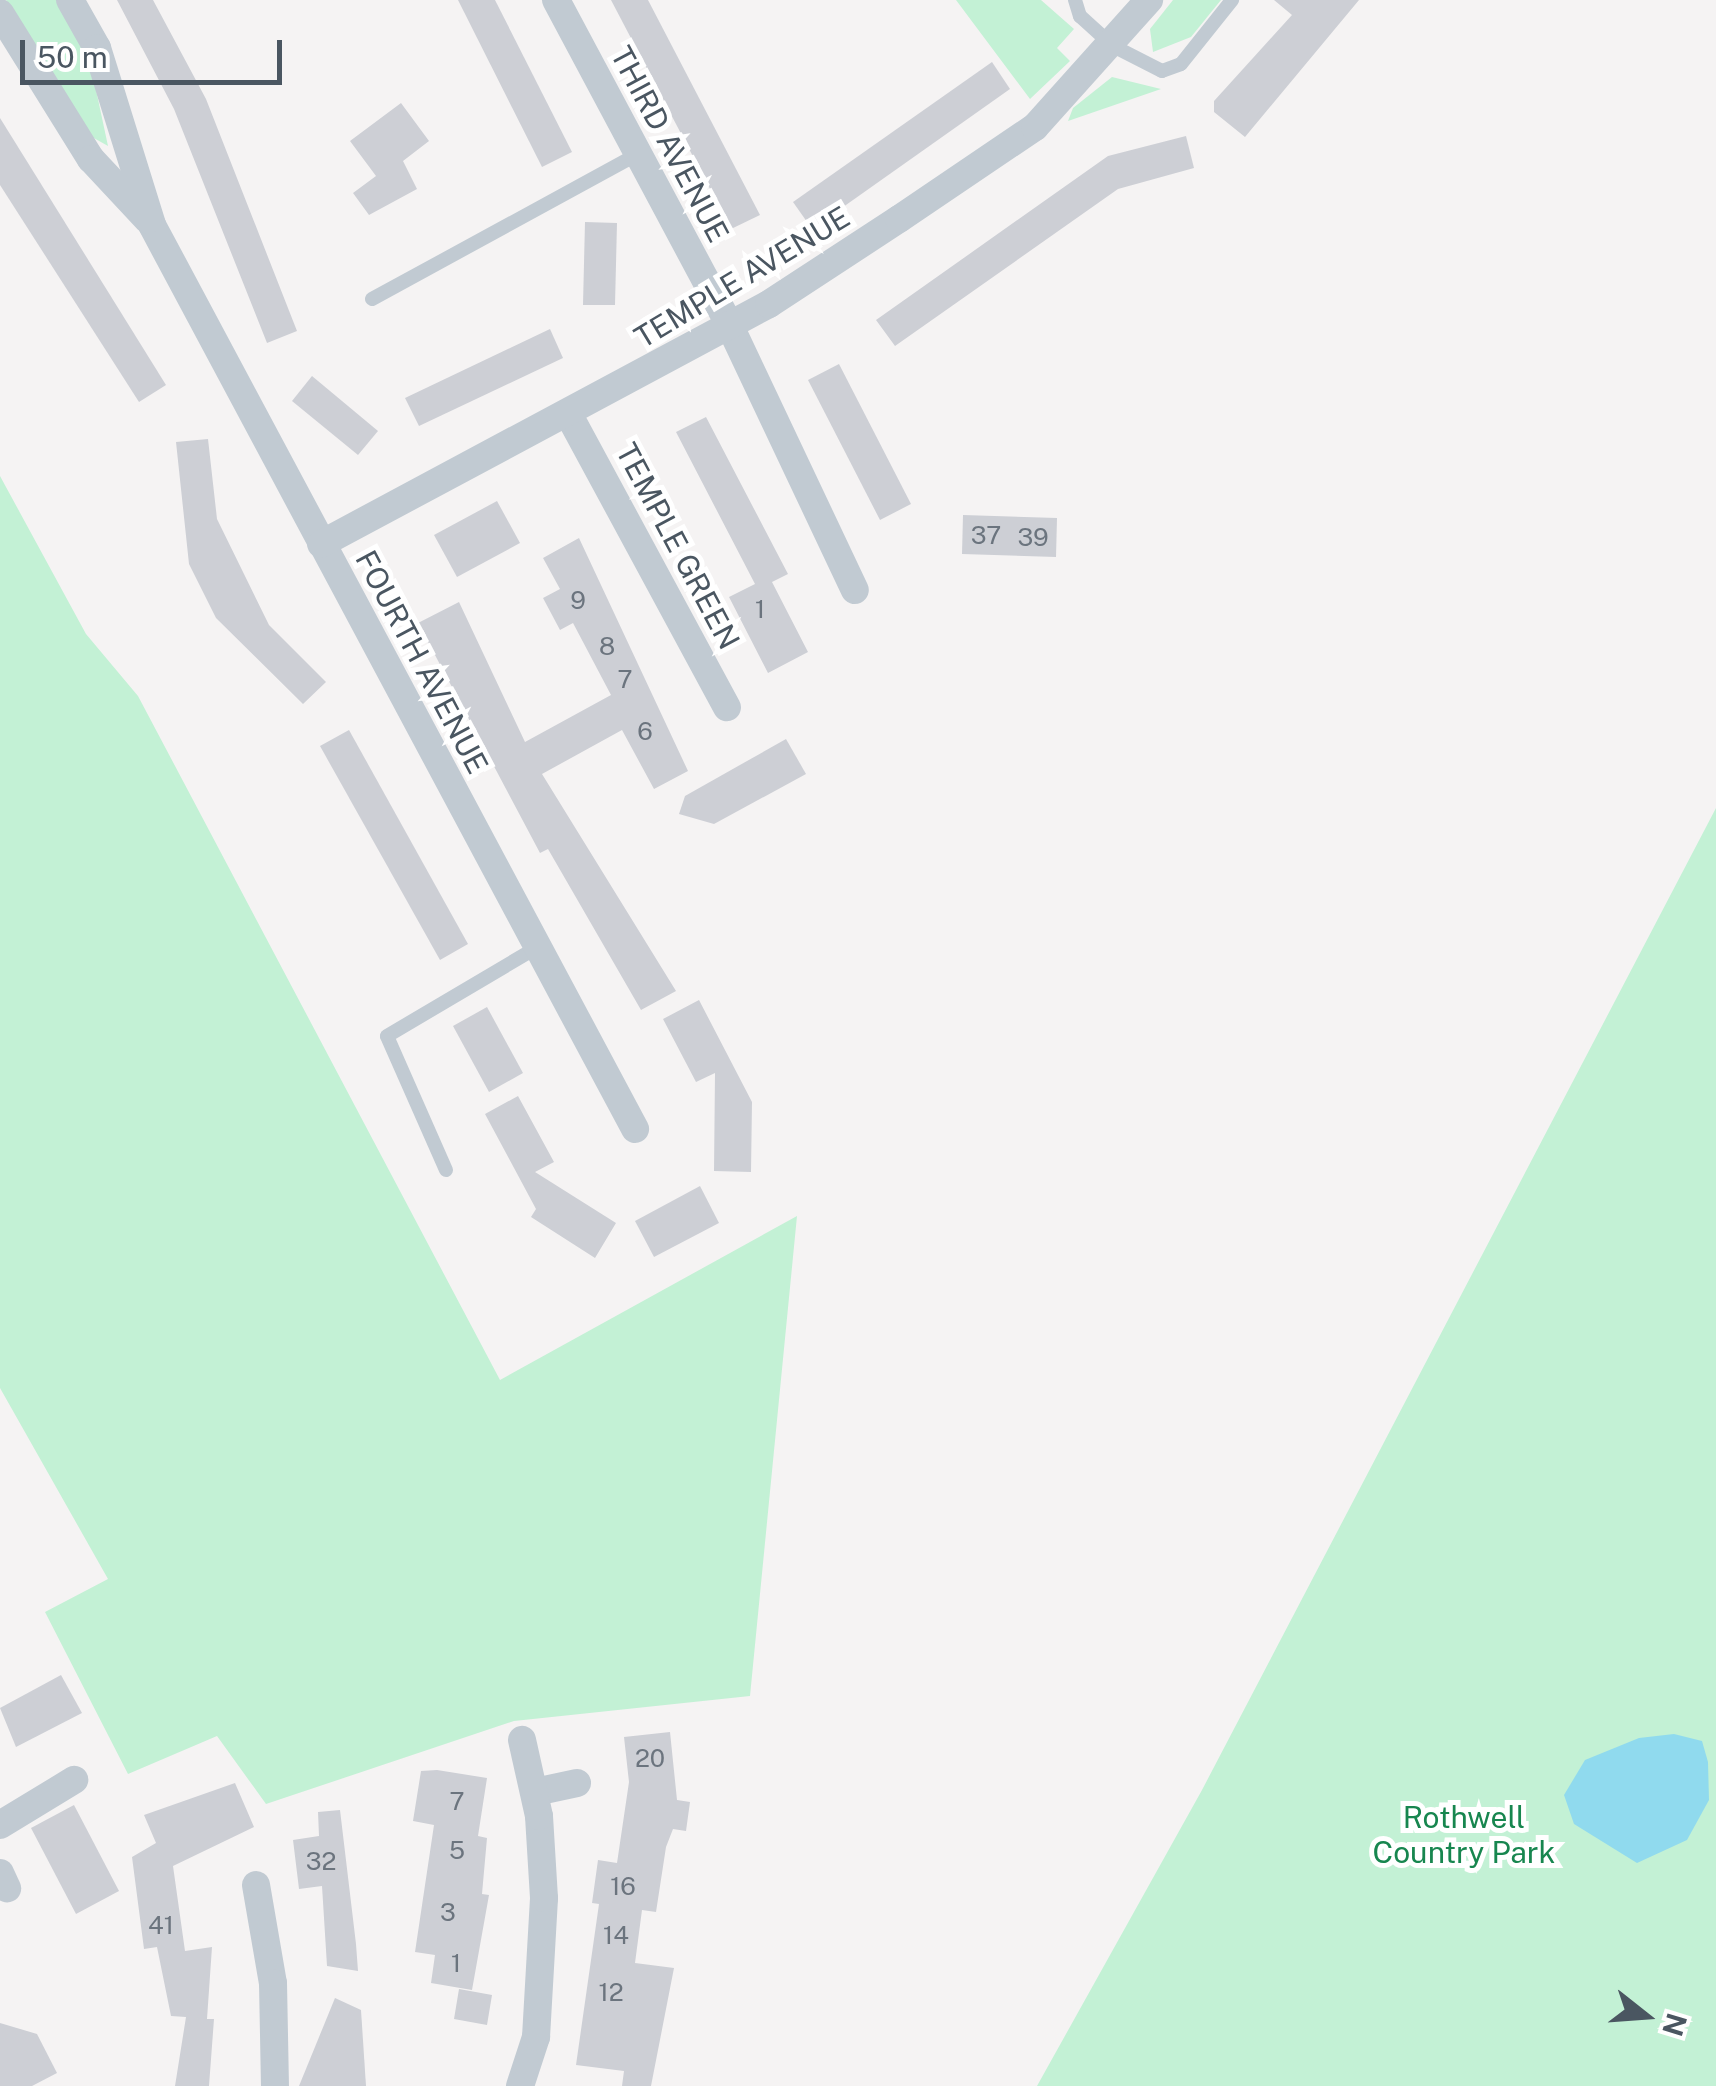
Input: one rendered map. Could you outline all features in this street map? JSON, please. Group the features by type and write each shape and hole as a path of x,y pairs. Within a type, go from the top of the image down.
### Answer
{"street":[{"name":"FOURTH AVENUE","path":"70,0 97,48 152,225 635,1129"},
{"name":"THIRD AVENUE","path":"556,0 730,326 855,590"},
{"name":"TEMPLE AVENUE","path":"321,544 570,417 730,326 1036,126 1113,46 1148,0"},
{"name":"FOURTH AVENUE","path":"0,13 91,160 152,225"},
{"name":"TEMPLE GREEN","path":"570,417 727,707"},
{"path":"520,2086 536,2037 543,1967 535,1792 522,1740"},
{"path":"0,1826 74,1780"},
{"path":"535,1792 577,1782"},
{"path":"256,1884 273,1983 275,2086"}],"lane":[{"path":"1075,0 1080,16 1113,46 1152,70 1172,70 1232,0"},
{"path":"372,299 638,154"},
{"path":"446,1170 386,1036 536,948"}],"green space":[{"path":"6,0 56,0 90,62 108,146 92,137"},
{"path":"956,0 1041,0 1074,29 1057,48 1070,61 1030,99"},
{"path":"1173,0 1221,0 1191,37 1153,52 1150,29"},
{"path":"1112,77 1161,89 1068,121 1073,108"},
{"path":"0,476 86,634 138,696 500,1380 797,1216 750,1696 514,1721 266,1804 217,1736 128,1774 45,1612 108,1579 0,1388"},
{"name":"Rothwell Country Park","path":"1716,808 1716,2086 1037,2086 1202,1790"}],"water":[{"path":"1674,1734 1702,1741 1708,1762 1709,1800 1687,1840 1637,1863 1574,1824 1564,1795 1585,1760 1639,1738"}],"building":[{"path":"117,0 153,0 206,99 297,331 267,343 174,109"},
{"path":"458,0 495,0 572,152 542,167"},
{"path":"611,0 648,0 760,215 731,229"},
{"path":"1274,0 1359,0 1245,137 1214,112 1214,101 1292,15"},
{"path":"992,62 1010,89 812,229 793,202"},
{"path":"401,103 429,141 403,161 417,189 369,215 353,193 376,176 350,141"},
{"path":"0,118 166,385 139,402 0,185"},
{"path":"1186,136 1194,168 1118,189 895,346 876,320 1108,156"},
{"path":"585,222 617,223 615,305 583,305"},
{"path":"550,329 563,358 419,426 405,398"},
{"path":"839,364 911,504 880,520 808,380"},
{"path":"312,376 378,431 358,455 292,401"},
{"path":"706,417 788,574 772,582 808,652 768,673 729,597 755,584 676,432"},
{"path":"208,439 217,519 269,625 326,682 303,704 216,618 189,564 176,442"},
{"path":"497,501 520,543 457,577 434,535"},
{"path":"963,515 1057,518 1056,557 962,554"},
{"path":"579,538 688,771 654,789 622,730 542,774 676,991 641,1010 548,849 540,853 418,623 459,602 525,742 611,695 573,623 560,630 543,598 560,589 543,558"},
{"path":"349,730 468,944 440,960 320,746"},
{"path":"786,739 806,774 714,824 679,814 685,796"},
{"path":"699,1000 752,1102 751,1172 714,1171 715,1073 696,1082 663,1019"},
{"path":"487,1007 523,1073 489,1092 453,1026"},
{"path":"518,1096 554,1162 535,1172 616,1223 595,1258 531,1217 536,1209 485,1114"},
{"path":"700,1186 719,1223 654,1257 635,1221"},
{"path":"61,1675 82,1713 16,1747 0,1708"},
{"path":"670,1732 677,1800 690,1802 686,1831 673,1829 666,1847 656,1912 642,1910 635,1963 674,1968 651,2086 622,2086 624,2071 576,2065 599,1904 592,1903 598,1860 617,1863 629,1782 624,1737"},
{"path":"421,1771 487,1778 478,1836 487,1838 482,1894 489,1895 472,1990 431,1983 435,1955 415,1952 434,1825 413,1821"},
{"path":"235,1783 254,1827 173,1866 185,1951 212,1947 207,2019 214,2019 209,2086 175,2086 186,2017 171,2016 157,1947 144,1949 132,1857 156,1843 144,1815"},
{"path":"74,1805 119,1891 76,1914 31,1828"},
{"path":"340,1810 358,1971 327,1966 322,1886 299,1889 293,1840 319,1836 318,1812"},
{"path":"459,1989 492,1995 487,2025 454,2019"},
{"path":"335,1998 361,2010 366,2086 299,2086"},
{"path":"0,2023 37,2034 57,2073 32,2086 0,2086"}]}
